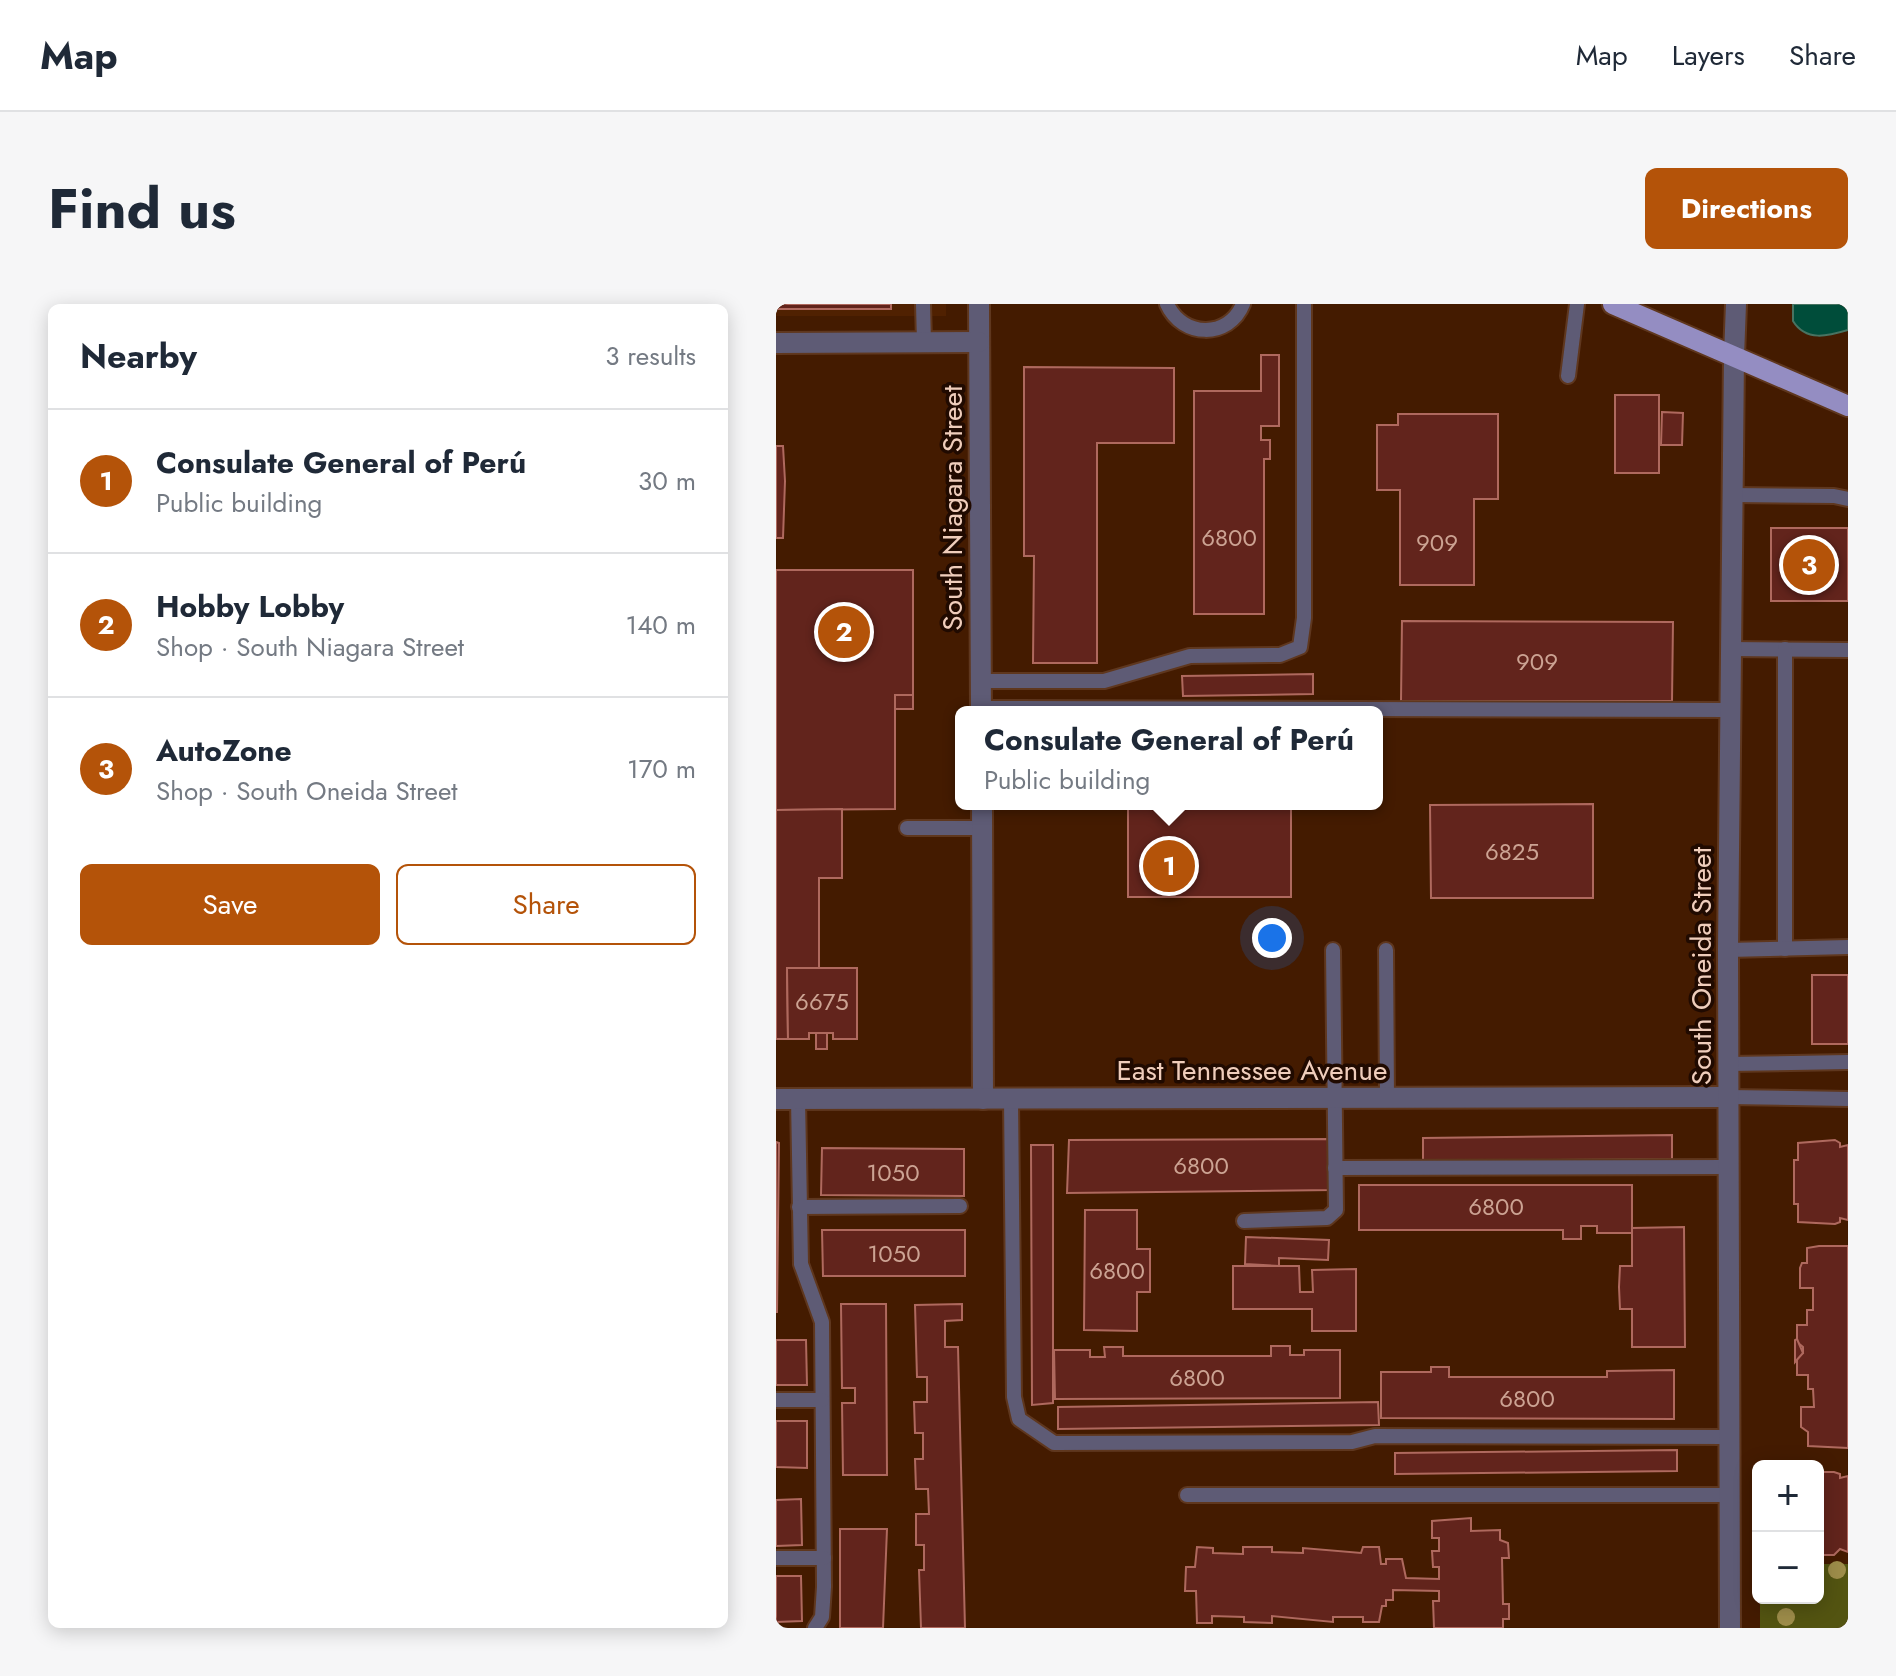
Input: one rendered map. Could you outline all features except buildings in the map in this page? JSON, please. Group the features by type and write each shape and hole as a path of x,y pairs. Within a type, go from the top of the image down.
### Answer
{"main road":[{"path":"1613,304 1848,406"}],"street":[{"name":"South Niagara Street","path":"979,304 981,706"},
{"name":"South Oneida Street","path":"1730,1628 1728,950 1736,304"},
{"path":"776,343 979,342"},
{"path":"982,810 983,1099"},
{"name":"East Tennessee Avenue","path":"776,1099 1728,1097"}],"lane":[{"path":"923,304 924,342"},
{"path":"1167,304 1183,325 1204,331 1230,322 1243,304"},
{"path":"981,681 1104,681 1190,656 1280,655 1300,647 1304,618 1304,304"},
{"path":"1568,376 1577,304"},
{"path":"1732,495 1834,496 1848,499"},
{"path":"1731,649 1848,650"},
{"path":"1785,649 1785,949"},
{"path":"1383,710 1731,710"},
{"path":"907,828 982,828"},
{"path":"1728,950 1848,947"},
{"path":"1244,1221 1333,1216 1336,1210 1333,950"},
{"path":"1386,950 1387,1098"},
{"path":"1728,1064 1848,1062"},
{"path":"1728,1097 1848,1099"},
{"path":"798,1099 801,1264 822,1322 824,1558 822,1617 815,1628"},
{"path":"1011,1099 1014,1397 1019,1419 1054,1443 1352,1442 1375,1436 1730,1437"},
{"path":"1335,1168 1729,1167"},
{"path":"799,1207 960,1206"},
{"path":"776,1400 822,1400"},
{"path":"1187,1495 1730,1495"},
{"path":"776,1558 824,1558"}],"shaded area":[{"path":"776,304 946,304 946,316 776,316"},
{"path":"1793,304 1848,304 1848,330 1818,336 1804,332 1793,321"},
{"path":"1824,1564 1848,1564 1848,1628 1760,1628 1760,1604 1824,1604"}],"place":[{"name":"AutoZone","path":"1809,565"},
{"name":"Hobby Lobby","path":"844,632"},
{"name":"Consulate General of Perú","path":"1169,866"}]}
